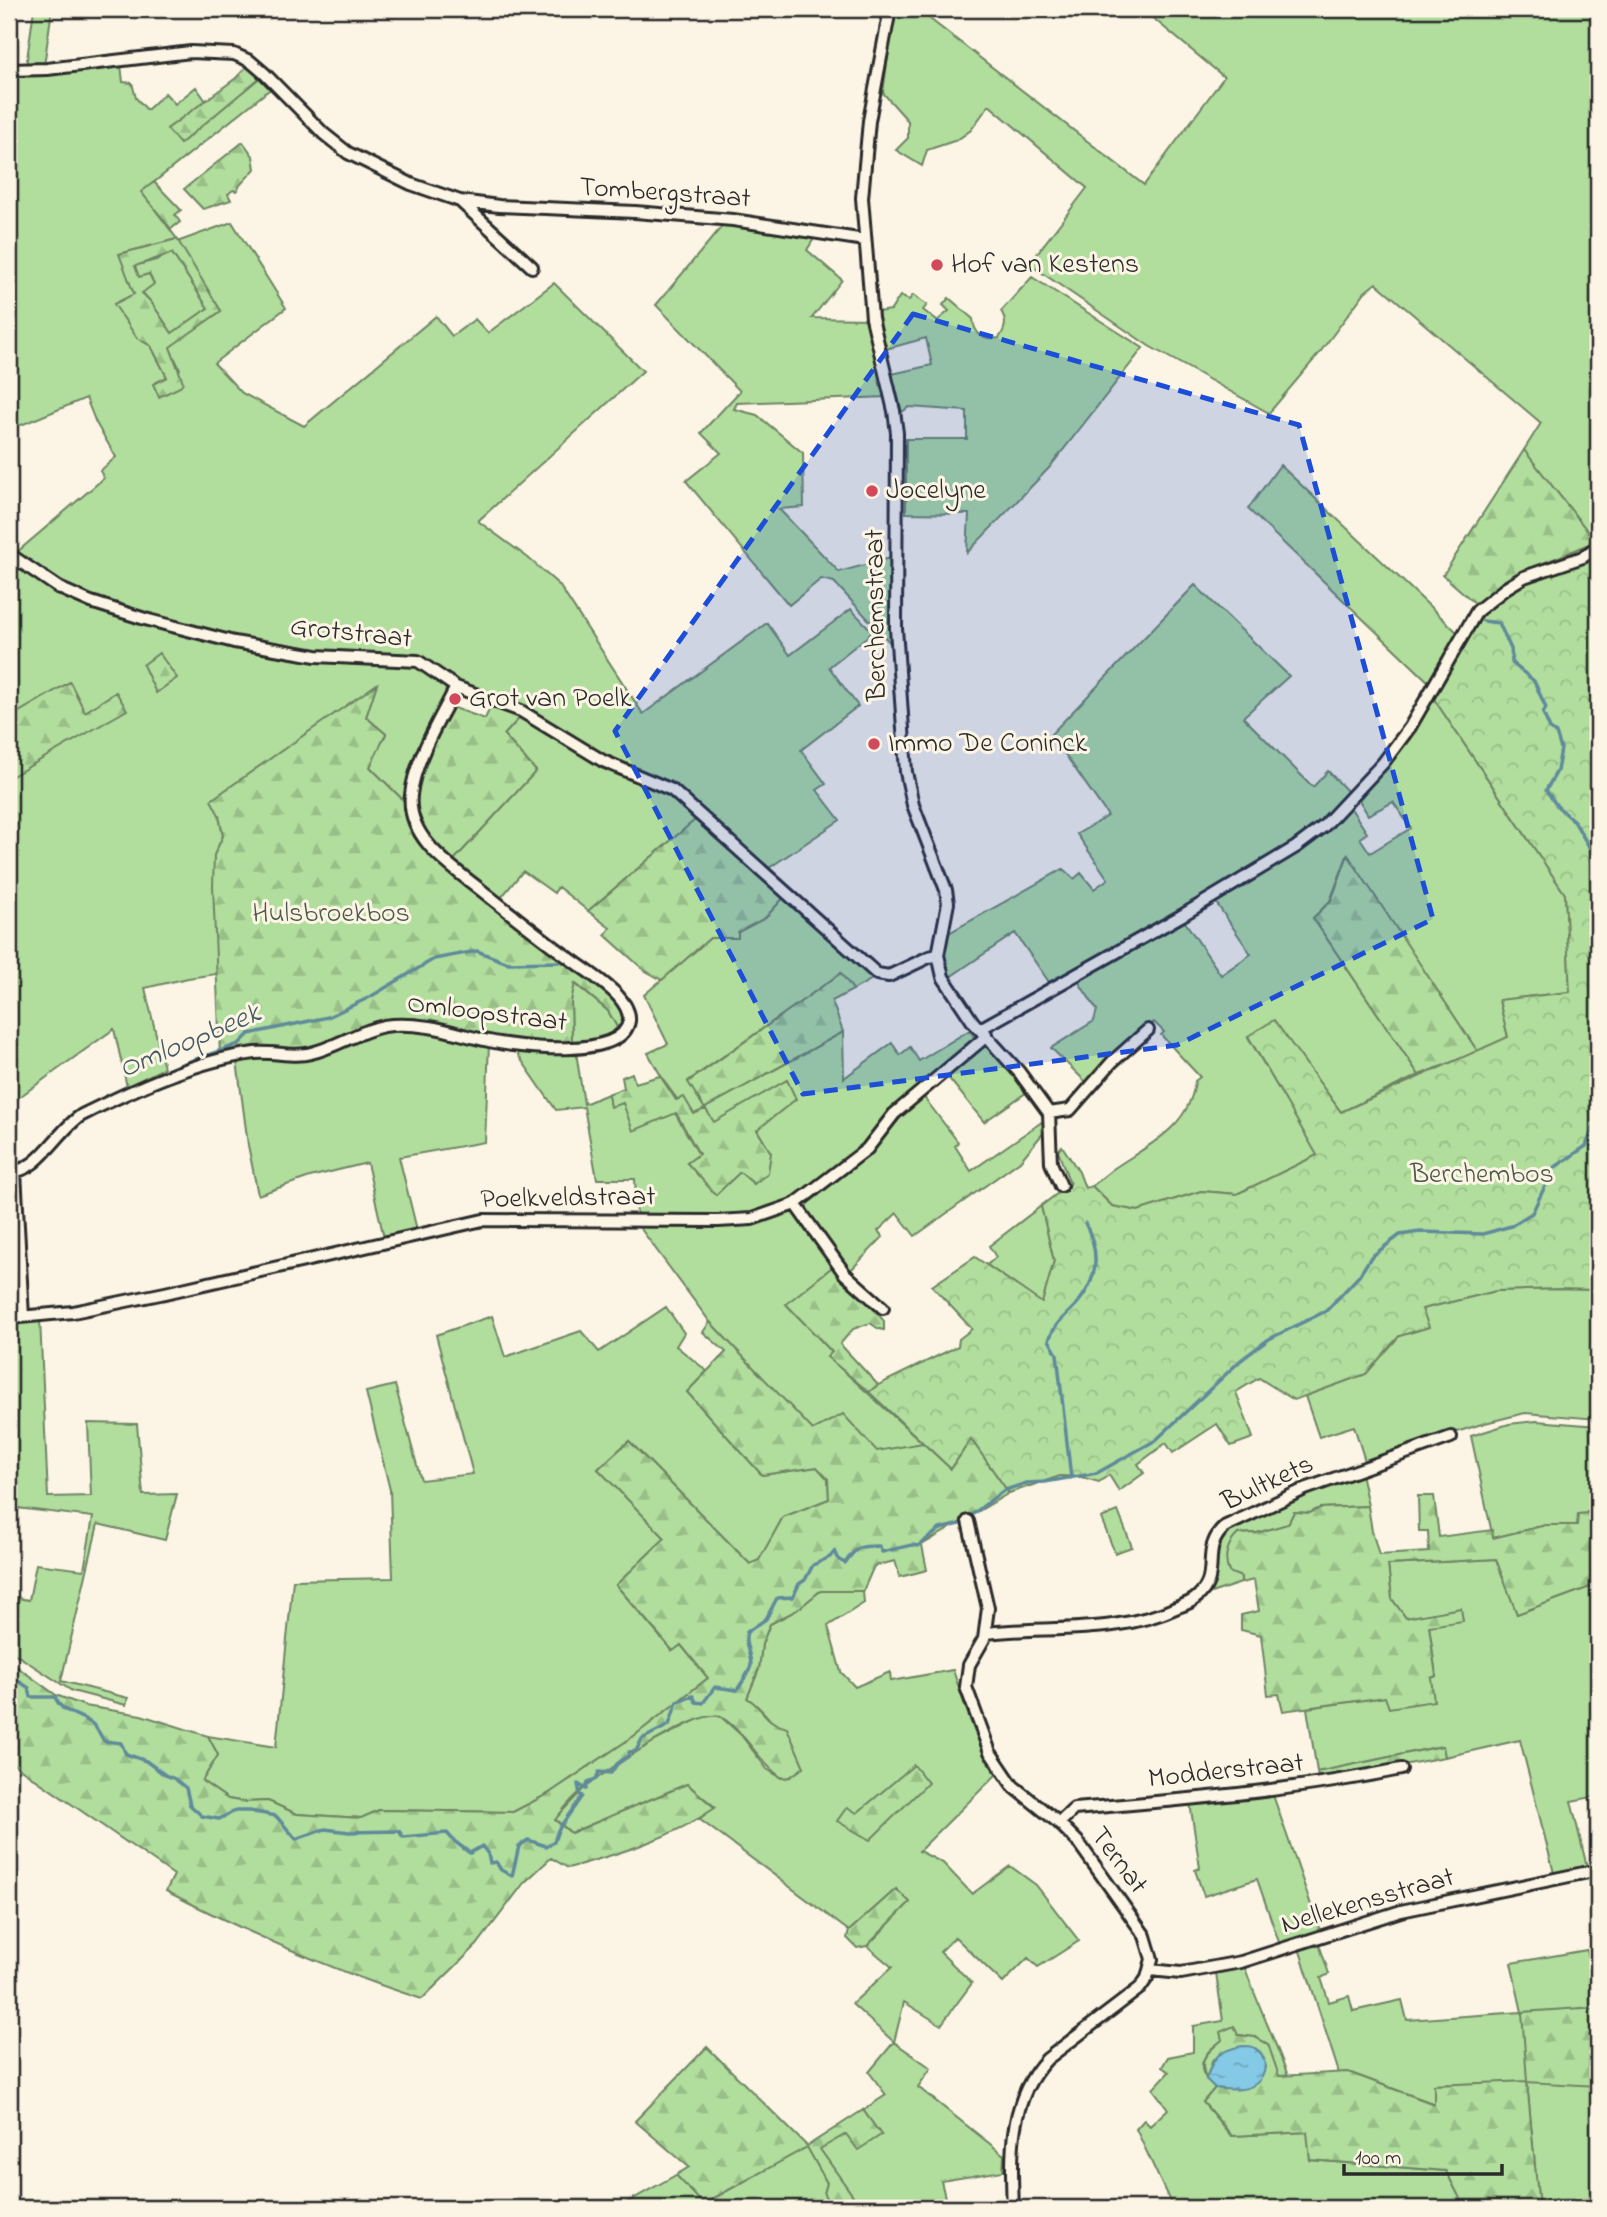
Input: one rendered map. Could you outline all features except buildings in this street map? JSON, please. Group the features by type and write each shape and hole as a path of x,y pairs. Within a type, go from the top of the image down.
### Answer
{"street":[{"name":"Berchemstraat","path":"890,9 864,156 862,198 872,318 897,433 896,628 906,772 913,805 946,890 948,903 938,956"},
{"name":"Tombergstraat","path":"9,70 47,69 191,52 234,54 250,61 264,72 324,134 348,153 411,184 460,201 499,206 635,212 733,220 865,240"},
{"name":"Tombergstraat","path":"460,201 532,267"},
{"path":"983,1031 1204,903 1296,847 1324,826 1383,763 1410,727 1478,611 1506,587 1524,577 1583,557 1598,546"},
{"name":"Grotstraat","path":"9,554 59,588 145,619 234,642 316,656 418,661 456,687 521,711 603,761 672,790 877,974 889,976 929,957 938,956"},
{"name":"Omloopstraat","path":"12,1171 39,1159 78,1118 178,1072 239,1056 264,1053 307,1054 326,1049 366,1031 387,1026 424,1026 512,1045 574,1049 607,1042 622,1032 629,1022 628,1009 612,991 509,914 436,853 419,831 412,814 410,796 430,739 456,687"},
{"path":"938,956 943,977 967,1015 1019,1072 1049,1113 1051,1163 1061,1186"},
{"path":"1049,1113 1070,1110 1112,1062 1148,1030"},
{"name":"Poelkveldstraat","path":"9,1318 73,1312 152,1296 483,1220 752,1219 795,1203 867,1149 894,1114 982,1040 983,1031"},
{"path":"12,1171 23,1317"},
{"path":"795,1203 845,1274 883,1308"},
{"name":"Bultkets","path":"986,1633 1120,1625 1167,1612 1196,1599 1208,1586 1211,1545 1215,1535 1226,1526 1305,1489 1451,1437"},
{"name":"Ternat","path":"968,1521 987,1599 986,1633 969,1665 966,1687 989,1752 1013,1786 1078,1842 1145,1936 1152,1959 1150,1970"},
{"name":"Modderstraat","path":"1059,1823 1074,1809 1271,1792 1401,1769"},
{"name":"Nellekensstraat","path":"1150,1970 1181,1973 1241,1962 1401,1911 1598,1870"},
{"path":"1013,2208 1013,2138 1024,2091 1036,2071 1061,2048 1140,1988 1150,1970"}],"highlighted area":[{"path":"913,314 1299,425 1433,919 1177,1045 803,1094 615,731"}],"green space":[{"path":"34,9 52,9 44,66 26,66"},
{"path":"894,9 917,9 1144,185 1224,77 1142,9 1598,9 1598,348 1589,351 1598,366 1598,540 1596,542 1524,450 1541,423 1376,283 1365,292 1318,355 1269,413 1149,346 1029,264 1087,188 989,105 971,130 957,140 927,150 922,166 896,150 908,138 908,121 883,93"},
{"path":"249,64 263,75 180,144 167,129 236,78"},
{"path":"121,65 123,82 132,83 136,98 147,110 165,93 175,104 196,87 206,101 167,129 263,75 274,86 142,192 177,239 120,254 134,294 137,338 151,346 167,377 154,384 159,397 180,369 169,347 221,311 177,242 232,222 286,308 214,363 242,393 304,426 436,316 452,336 475,319 488,333 554,283 643,371 478,521 527,557 559,585 643,714 767,623 790,655 851,609 873,632 829,667 858,706 801,750 826,784 817,790 840,820 766,870 679,788 625,767 460,684 426,660 408,655 322,653 236,639 83,594 59,584 16,553 104,478 100,471 116,457 96,423 86,398 9,430 9,76 49,75"},
{"path":"243,142 253,156 255,169 237,191 233,190 228,194 231,200 203,209 184,189"},
{"path":"154,182 181,210 175,215 180,222 171,229 141,192"},
{"path":"723,225 815,237 807,250 842,280 812,318 868,319 887,397 737,403 734,409 757,415 803,453 804,507 779,509 839,572 894,557 893,646 834,582 821,579 789,605 686,481 721,453 701,433 740,391 656,305"},
{"path":"177,239 221,311 170,347 183,382 180,387 159,397 153,384 167,377 151,346 137,338 114,304 134,294 119,254","holes":["172,253 208,308 172,333 142,293 154,284 149,274 139,277 135,266"]},
{"path":"172,253 208,308 172,334 142,292 149,274 138,278 134,266"},
{"path":"1032,277 1143,348 1049,468 967,553 969,514 906,513 906,439 967,439 967,411 909,407 902,412 892,374 932,365 926,338 886,349 877,312 891,310 900,296 909,300 913,295 927,305 923,310 937,321 949,311 943,305 949,298 973,319 975,329 980,335 999,338 1005,324 1001,311"},
{"path":"1524,450 1596,542 1513,575 1478,606 1443,575"},
{"path":"1280,465 1459,634 1432,685 1248,509"},
{"name":"Berchembos","path":"1598,540 1598,1290 1496,1291 1422,1309 1429,1327 1399,1336 1366,1374 1294,1400 1259,1378 1236,1392 1253,1438 1231,1446 1217,1424 1173,1453 1166,1443 1138,1464 1144,1473 1119,1491 1109,1475 1099,1482 1081,1477 1060,1476 1009,1493 971,1439 951,1469 869,1392 958,1346 959,1339 972,1329 932,1286 975,1257 1042,1303 1054,1261 1041,1206 1070,1184 1058,1151 1062,1146 1079,1172 1085,1188 1092,1186 1112,1206 1138,1211 1201,1191 1237,1194 1317,1155 1248,1036 1274,1020 1341,1112 1508,1037 1499,1000 1570,992 1565,894 1434,699 1502,582"},
{"path":"9,559 51,590 95,608 223,644 415,665 442,683 446,690 406,803 369,766 386,734 366,717 376,685 219,815 223,836 214,856 217,974 145,988 164,1068 127,1087 114,1029 11,1103 9,778 126,709 85,712 69,683 9,718"},
{"path":"1195,585 1289,676 1243,717 1313,787 1328,771 1350,794 1300,838 1135,936 1049,982 1015,933 950,977 943,961 949,933 1063,869 1074,879 1081,873 1094,889 1108,879 1077,834 1108,816 1051,734"},
{"path":"159,653 177,678 156,693 143,665"},
{"path":"70,682 85,712 116,692 127,710 9,778 9,718"},
{"name":"Hulsbroekbos","path":"377,684 366,717 386,734 370,767 406,803 418,839 431,855 613,997 621,1011 623,1024 617,1027 608,1011 575,983 571,1001 572,1044 485,1036 451,1026 394,1021 376,1022 322,1046 297,1049 270,1047 220,1055 213,886 214,855 223,836 219,815 211,800"},
{"path":"1434,699 1565,894 1570,992 1499,1000 1508,1037 1478,1052 1347,856 1330,901 1313,918 1419,1075 1341,1112 1274,1021 1248,1037 1318,1155 1237,1194 1201,1191 1138,1211 1112,1206 1092,1186 1168,1132 1186,1110 1195,1081 1200,1077 1161,1035 1164,1032 1154,1022 1128,1044 1089,1085 1051,1048 1094,1021 1097,1010 1076,978 1183,919 1221,975 1251,954 1215,901 1312,842 1350,807 1367,833 1360,838 1370,853 1411,828 1393,802 1368,815 1359,800 1410,739"},
{"path":"492,703 521,716 504,735 536,771 452,862 434,845 420,825 415,809 417,782 449,706 485,719"},
{"path":"521,716 672,796 695,820 588,911 558,887 554,893 523,871 500,899 452,862 536,771 504,735"},
{"path":"695,820 785,896 765,918 738,932 738,938 710,938 662,980 644,970 605,935 610,928 588,911"},
{"path":"1348,855 1478,1052 1419,1075 1313,918 1331,901"},
{"path":"785,896 874,978 853,990 841,974 688,1081 705,1108 843,1032 844,1078 892,1043 900,1055 910,1047 919,1061 970,1030 973,1041 894,1108 862,1146 797,1196 761,1210 732,1216 637,1217 635,1179 597,1179 584,1107 556,1110 518,1055 520,1048 576,1052 584,1104 608,1094 610,1107 623,1103 675,1113 699,1155 687,1163 716,1194 740,1172 754,1184 766,1169 770,1158 757,1130 795,1099 787,1081 713,1123 700,1117 674,1095 648,1053 668,1044 644,995 710,938 738,938 738,932 765,918"},
{"path":"841,973 853,990 832,1001 843,1032 705,1108 714,1122 787,1080 796,1099 757,1130 771,1153 768,1173 754,1184 740,1172 716,1195 687,1163 699,1154 676,1113 633,1131 623,1103 610,1107 608,1094 624,1088 622,1077 632,1073 635,1083 660,1076 676,1100 684,1097 694,1114 705,1109 688,1082"},
{"path":"574,983 608,1011 617,1027 613,1032 597,1040 572,1044 571,1001"},
{"path":"421,1029 489,1043 485,1142 399,1157 417,1230 384,1238 367,1163 310,1177 258,1195 248,1145 237,1061 263,1056 289,1059 382,1030"},
{"path":"985,1043 1030,1090 984,1122 947,1076"},
{"path":"923,1096 958,1142 955,1146 971,1171 1046,1119 1045,1131 1020,1161 915,1236 897,1213 878,1231 883,1237 850,1271 805,1206 867,1157"},
{"path":"1041,1206 1054,1261 1042,1304 987,1265 996,1257 989,1246"},
{"path":"795,1209 836,1264 787,1305 832,1352 828,1357 923,1443 877,1452 813,1431 710,1322 638,1225 754,1225"},
{"path":"836,1264 884,1321 884,1330 870,1323 853,1329 840,1344 878,1385 869,1392 827,1357 832,1352 786,1304"},
{"path":"1598,1290 1598,1419 1525,1413 1365,1461 1354,1426 1319,1437 1305,1396 1366,1374 1399,1336 1428,1327 1422,1309 1496,1291"},
{"path":"666,1307 684,1333 676,1346 707,1371 687,1392 762,1475 817,1467 828,1479 829,1499 783,1517 759,1561 750,1564 629,1441 598,1469 665,1538 616,1585 672,1651 681,1645 708,1678 634,1736 548,1794 513,1812 379,1810 362,1818 297,1814 268,1801 245,1802 228,1799 202,1781 218,1755 208,1736 276,1747 293,1580 393,1578 390,1490 366,1392 395,1385 421,1480 473,1474 436,1335 492,1316 505,1357 581,1331 599,1352"},
{"path":"40,1319 48,1497 91,1496 88,1423 137,1424 143,1495 177,1494 165,1540 98,1524 61,1681 128,1698 126,1705 72,1691 9,1650 9,1630 17,1598 29,1600 36,1564 84,1570 93,1517 9,1507 9,1322"},
{"path":"710,1322 813,1430 843,1414 877,1451 923,1443 951,1469 971,1439 1009,1493 922,1545 927,1570 900,1577 895,1561 874,1566 863,1591 820,1591 797,1610 770,1624 762,1644 759,1669 747,1698 768,1719 787,1728 804,1767 790,1777 782,1778 773,1771 737,1730 721,1717 710,1716 695,1721 655,1741 589,1784 555,1820 571,1833 687,1784 715,1808 681,1828 606,1857 568,1868 551,1858 524,1883 477,1945 422,1999 291,1950 166,1891 174,1875 9,1761 9,1661 56,1695 85,1706 141,1715 208,1736 218,1755 202,1781 228,1799 245,1802 268,1801 297,1814 361,1818 379,1810 513,1812 548,1794 634,1736 708,1678 681,1645 673,1651 616,1585 665,1538 598,1469 629,1441 750,1564 759,1560 783,1517 829,1499 828,1479 817,1467 762,1475 687,1392 726,1352 703,1332"},
{"path":"1536,1421 1598,1426 1598,1512 1587,1512 1577,1525 1546,1525 1493,1538 1471,1436 1509,1424"},
{"path":"1361,1473 1368,1506 1320,1508 1310,1513 1294,1512 1288,1524 1257,1533 1238,1534 1241,1583 1211,1593 1215,1547 1226,1531 1302,1494"},
{"path":"1418,1496 1434,1496 1439,1537 1492,1530 1493,1538 1546,1525 1577,1525 1578,1514 1598,1512 1598,1584 1517,1614 1496,1559 1388,1565 1392,1599 1406,1618 1461,1608 1463,1621 1429,1626 1436,1676 1431,1678 1434,1701 1389,1708 1385,1697 1283,1711 1279,1694 1268,1695 1261,1635 1241,1630 1241,1615 1259,1611 1254,1580 1241,1583 1241,1577 1229,1572 1226,1556 1231,1542 1238,1534 1257,1533 1288,1524 1294,1512 1310,1513 1320,1508 1368,1506 1379,1555 1429,1552 1428,1531 1419,1531"},
{"path":"1118,1511 1132,1547 1115,1553 1101,1518"},
{"path":"1496,1559 1517,1614 1598,1584 1598,1796 1571,1801 1587,1867 1554,1873 1520,1740 1445,1757 1442,1746 1317,1772 1307,1708 1385,1697 1436,1676 1429,1626 1461,1609 1406,1618 1392,1599 1388,1565"},
{"path":"820,1591 863,1591 864,1603 828,1626 841,1672 855,1687 890,1672 891,1681 953,1670 977,1736 997,1774 919,1851 943,1863 972,1894 1010,1866 1036,1885 1079,1941 1038,1967 1028,1958 1003,1983 955,1937 940,1952 972,1983 941,2025 904,2002 894,2042 852,2004 892,1967 867,1946 909,1903 896,1889 849,1931 699,1819 715,1807 687,1784 571,1833 555,1819 586,1786 643,1747 706,1715 720,1716 741,1735 767,1769 781,1778 790,1777 804,1767 770,1719 747,1698 759,1669 762,1644 770,1624 797,1610"},
{"path":"1443,1746 1445,1757 1319,1781 1317,1772"},
{"path":"914,1765 928,1783 870,1840 837,1821 847,1807 857,1813"},
{"path":"1273,1795 1320,1931 1280,1945 1257,1879 1204,1896 1195,1870 1200,1868 1190,1803"},
{"path":"896,1889 910,1902 867,1946 857,1948 847,1938 849,1931"},
{"path":"1318,1941 1329,1974 1321,1978 1329,2002 1349,1996 1353,2011 1402,2000 1407,2020 1522,2012 1511,1963 1587,1950 1594,1982 1598,1982 1598,2010 1582,2008 1596,2086 1598,2077 1598,2208 1539,2208 1527,2082 1434,2085 1435,2104 1348,2072 1339,2073 1299,1948"},
{"path":"1244,1965 1288,2076 1279,2076 1255,2037 1232,2036 1219,2042 1209,2052 1202,2063 1202,2069 1215,2088 1203,2102 1231,2136 1308,2132 1310,2160 1446,2171 1465,2208 1173,2208 1136,2129 1144,2120 1150,2126 1168,2109 1153,2089 1169,2072 1162,2067 1168,2057 1193,2052 1193,2026 1223,2021 1216,1973"},
{"path":"1582,2008 1598,2010 1597,2086 1527,2082 1539,2208 1465,2208 1446,2171 1310,2160 1307,2132 1232,2136 1203,2102 1215,2088 1238,2089 1251,2085 1265,2067 1213,2059 1206,2079 1203,2066 1205,2057 1222,2040 1220,2032 1234,2026 1238,2035 1255,2037 1268,2044 1279,2076 1348,2072 1434,2104 1434,2085 1527,2081 1522,2012"},
{"path":"894,2042 931,2068 918,2087 1004,2155 1003,2171 941,2181 947,2206 860,2208 819,2149 846,2134 881,2135 863,2110 886,2095 869,2072"},
{"path":"707,2047 807,2146 863,2110 881,2135 858,2150 846,2134 820,2149 860,2208 831,2208 824,2194 827,2183 807,2147 703,2204 676,2175 689,2167 635,2121"},
{"path":"807,2146 827,2183 824,2194 831,2208 617,2208 676,2175 704,2204"}],"water":[{"path":"1242,2046 1253,2047 1262,2055 1265,2066 1259,2081 1245,2089 1215,2088 1206,2079 1215,2060 1227,2050"}],"waterway":[{"path":"1483,621 1499,623 1511,649 1512,663 1534,681 1546,708 1543,713 1550,729 1556,733 1561,749 1557,771 1546,790 1557,806 1574,821 1598,862"},
{"name":"Omloopbeek","path":"144,1081 174,1067 239,1044 249,1034 328,1017 370,997 434,959 477,951 508,963 559,962"},
{"path":"973,1514 1003,1491 1026,1483 1097,1473 1156,1440 1241,1360 1269,1339 1326,1311 1359,1276 1371,1257 1400,1235 1420,1232 1483,1234 1511,1226 1532,1213 1554,1168 1586,1146 1598,1115"},
{"name":"Omloopbeek","path":"14,1166 35,1155"},
{"path":"1071,1478 1057,1354 1049,1340 1058,1323 1081,1299 1092,1279 1095,1268 1094,1246 1085,1223"},
{"path":"9,1683 20,1682 29,1688 31,1697 55,1697 66,1710 93,1725 104,1741 121,1743 126,1754 146,1761 175,1779 186,1788 190,1805 202,1816 219,1819 235,1811 276,1816 296,1839 325,1829 349,1832 399,1831 403,1837 447,1833 470,1853 482,1846 490,1863 496,1862 501,1870 512,1876 519,1846 528,1840 546,1846 554,1842 558,1830 582,1796 578,1784 586,1789 588,1782 596,1779 599,1772 611,1773 629,1752 636,1751 642,1739 669,1725 677,1702 693,1696 696,1702 703,1703 715,1687 737,1690 751,1665 747,1632 766,1619 777,1598 793,1597 813,1565 830,1557 835,1551 839,1560 845,1563 856,1550 863,1547 879,1546 882,1552 918,1546 940,1529 960,1524 965,1519"}],"place":[{"name":"Hof van Kestens","path":"937,265"},
{"name":"Jocelyne","path":"872,491"},
{"name":"Grot van Poelk","path":"455,699"},
{"name":"Immo De Coninck","path":"874,744"}]}
